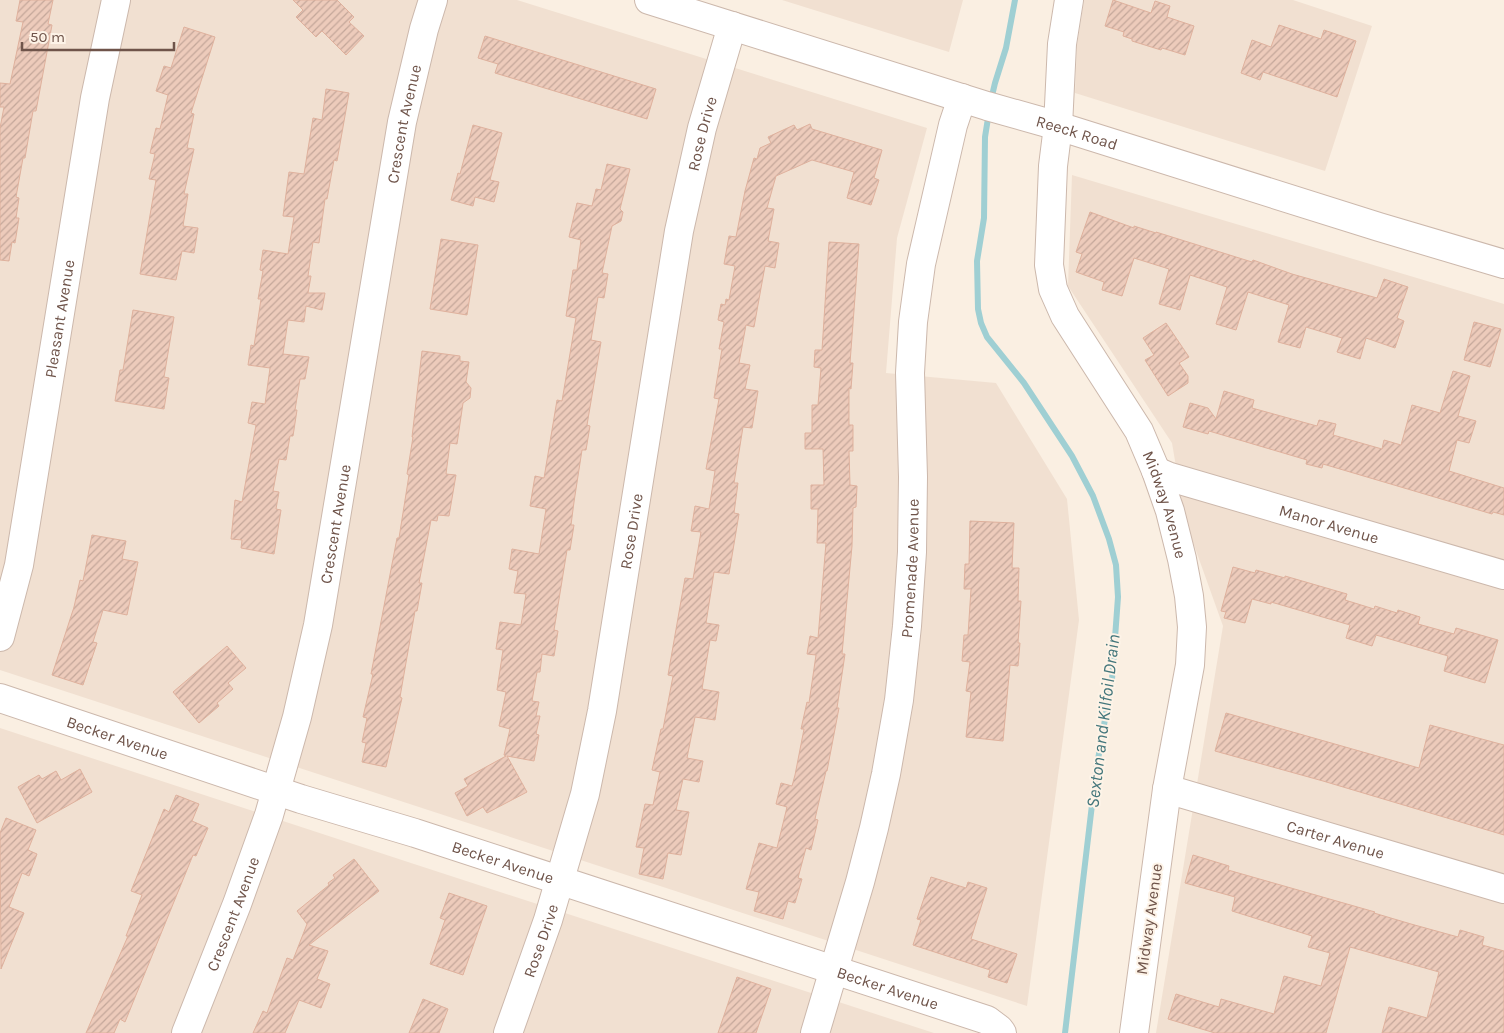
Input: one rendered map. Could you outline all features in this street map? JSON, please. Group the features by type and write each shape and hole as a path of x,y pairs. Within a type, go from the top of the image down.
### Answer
{"street":[{"name":"Pleasant Avenue","path":"0,637 19,565 95,98 106,39 116,0"},
{"name":"Crescent Avenue","path":"186,1033 237,904 277,791 297,717 318,626 402,122 433,0"},
{"name":"Reeck Road","path":"649,0 1379,227 1504,264"},
{"name":"Midway Avenue","path":"1069,0 1062,44 1058,126 1053,166 1049,265 1053,289 1065,316 1139,431 1156,471 1170,512 1182,559 1189,596 1192,627 1190,665 1167,789 1134,1033"},
{"name":"Rose Drive","path":"508,1033 548,920 585,794 602,711 679,231 702,128 732,26"},
{"name":"Promenade Avenue","path":"815,1033 874,828 899,700 912,552 913,477 910,373 913,322 921,264 953,125 966,99"},
{"name":"Manor Avenue","path":"1156,471 1179,480 1504,575"},
{"name":"Becker Avenue","path":"0,698 277,791 415,833 987,1020 1002,1033"},
{"name":"Carter Avenue","path":"1167,789 1504,889"}],"shaded area":[{"path":"0,0 517,0 927,128 897,238 886,373 996,383 1067,499 1079,620 1027,1006 0,670"},
{"path":"782,0 963,0 949,52"},
{"path":"1084,0 1293,0 1372,26 1325,171 1075,93 1077,45"},
{"path":"1072,175 1504,304 1504,1033 1156,1033 1223,626 1185,520 1172,443 1068,286"},
{"path":"0,728 411,863 934,1033 0,1033"}],"building":[{"path":"20,0 53,0 48,24 52,25 36,111 33,111 25,158 23,158 16,197 19,198 16,218 19,218 15,243 12,242 9,261 0,260 0,128 4,107 0,107 0,83 10,84 23,22 16,21"},
{"path":"293,0 337,0 354,17 349,22 364,36 346,55 322,31 316,37 296,17 303,10"},
{"path":"1113,0 1151,13 1155,1 1170,6 1167,17 1194,26 1185,55 1132,41 1132,39 1123,36 1124,32 1105,26"},
{"path":"1279,25 1321,39 1324,30 1356,41 1337,97 1263,72 1260,80 1241,73 1252,40 1271,47"},
{"path":"184,27 215,37 191,113 194,114 187,148 194,149 184,194 188,194 183,226 198,228 194,253 182,251 176,280 140,274 156,180 149,179 155,154 150,153 156,128 160,129 168,95 156,91 164,66 171,68"},
{"path":"485,36 656,89 647,119 495,73 498,64 478,58"},
{"path":"326,89 349,93 337,161 334,160 327,199 325,199 319,243 313,242 308,276 311,276 308,293 325,293 322,310 306,306 304,322 288,320 283,354 309,357 305,379 300,379 293,436 290,436 286,460 279,459 273,491 279,492 276,509 281,510 274,554 241,548 242,540 231,539 235,500 242,502 256,425 248,423 252,402 265,404 270,368 248,365 251,345 254,346 261,299 258,299 263,271 260,270 263,250 288,254 294,217 283,216 289,172 304,174 313,118 322,120"},
{"path":"810,124 812,129 882,150 874,178 879,180 871,205 847,198 854,172 812,160 776,176 767,208 774,209 768,241 779,243 775,268 765,266 754,327 746,325 739,363 750,365 745,389 758,391 752,428 743,427 734,483 738,483 734,513 739,514 729,574 714,572 706,623 719,625 716,641 710,640 702,689 719,692 715,720 695,717 687,758 703,761 699,782 683,779 676,810 689,812 681,855 668,853 663,879 639,874 644,848 636,847 645,804 653,805 660,772 652,770 661,729 663,729 673,676 668,675 685,578 693,579 701,532 691,531 695,506 709,509 715,471 706,469 719,399 714,398 722,349 719,349 724,322 718,320 721,304 725,305 726,299 729,300 735,266 724,264 729,236 736,237 745,191 754,158 757,159 760,148 771,143 768,137 794,125 797,130"},
{"path":"473,125 502,133 490,180 499,182 494,202 475,197 473,206 451,200"},
{"path":"607,164 630,169 620,209 623,212 621,221 612,226 602,273 608,274 604,298 598,297 591,340 601,342 587,425 590,426 586,450 582,450 574,502 571,525 574,525 570,550 567,550 554,630 558,631 554,656 542,654 540,672 537,672 532,701 539,702 536,716 540,716 536,734 539,735 534,761 507,756 527,792 487,813 483,807 467,816 455,793 468,786 464,779 506,756 504,755 510,729 499,726 506,692 497,690 503,650 496,649 500,622 521,625 526,594 514,593 518,571 509,569 512,549 539,554 546,509 530,506 535,476 544,478 557,400 562,401 576,318 566,316 573,270 577,270 581,240 569,237 577,203 592,206 596,189 601,190"},
{"path":"1090,212 1134,228 1134,226 1156,232 1377,298 1384,279 1408,287 1397,318 1404,321 1395,348 1366,338 1360,359 1337,352 1342,338 1306,327 1300,348 1278,342 1289,305 1248,292 1236,330 1216,324 1227,287 1190,275 1180,310 1159,304 1169,269 1134,258 1122,296 1102,290 1104,282 1076,272 1082,254 1076,252"},
{"path":"441,239 478,245 467,315 430,309"},
{"path":"829,242 859,244 850,363 853,363 851,389 849,388 849,425 853,425 853,451 849,451 850,485 857,486 856,507 853,508 852,546 842,654 845,654 837,708 839,708 827,771 815,819 818,820 811,850 806,848 798,878 802,879 795,903 788,901 783,919 754,911 759,892 746,889 759,843 777,848 787,807 776,804 781,783 792,786 795,775 804,729 801,729 807,702 809,703 816,655 807,654 810,636 818,638 826,543 817,543 818,509 811,509 811,485 824,485 823,449 805,449 805,433 812,433 812,405 818,405 821,368 814,367 815,350 822,350"},
{"path":"133,310 174,317 164,377 169,378 164,409 115,401 120,370 123,370"},
{"path":"1474,322 1501,329 1490,367 1464,360"},
{"path":"1166,323 1189,357 1179,363 1188,376 1188,383 1168,396 1145,360 1154,355 1143,338"},
{"path":"422,351 460,356 460,361 469,362 466,382 471,388 470,398 463,403 457,444 450,443 446,474 456,475 449,516 438,515 437,521 431,520 419,583 422,583 417,611 415,611 400,697 402,698 386,767 362,762 366,743 362,742 367,718 363,717 373,674 371,674 397,538 399,538 409,475 407,474"},
{"path":"1453,371 1470,376 1458,416 1476,421 1469,443 1457,440 1449,471 1504,488 1504,515 1493,512 1492,514 1323,464 1322,468 1306,464 1307,460 1209,431 1208,434 1183,427 1190,403 1208,408 1216,419 1224,391 1254,400 1252,408 1317,426 1319,420 1336,424 1333,435 1382,449 1384,440 1401,445 1412,405 1440,413"},
{"path":"970,521 1014,523 1012,568 1019,568 1018,601 1021,601 1018,643 1020,643 1018,666 1010,665 1003,741 966,737 971,692 966,691 970,662 962,661 964,635 968,635 971,589 964,589 965,564 969,564"},
{"path":"92,535 126,541 122,559 138,562 127,615 103,610 93,642 97,643 83,685 52,675 74,607 80,580 83,581"},
{"path":"1233,567 1255,573 1256,570 1285,578 1285,576 1347,594 1345,600 1374,609 1375,606 1397,613 1398,610 1420,617 1418,624 1454,634 1456,628 1498,640 1485,683 1444,671 1448,656 1376,635 1372,646 1346,638 1350,625 1271,602 1271,604 1252,599 1245,623 1224,618 1226,612 1221,611"},
{"path":"227,646 246,668 228,683 233,689 217,703 219,706 199,723 173,692"},
{"path":"1226,713 1419,768 1430,725 1504,745 1504,835 1215,751"},
{"path":"80,769 92,792 37,823 18,787 39,775 42,779 56,771 61,780"},
{"path":"176,795 199,804 192,821 208,828 196,856 193,855 125,1022 120,1019 114,1033 86,1033 128,936 126,936 142,895 131,891 164,809 169,812"},
{"path":"6,818 36,830 28,850 37,854 29,876 22,873 9,907 24,913 1,969 0,833"},
{"path":"1193,855 1229,866 1228,870 1411,924 1458,937 1460,930 1484,937 1482,945 1504,951 1504,1033 1382,1033 1389,1007 1427,1018 1439,972 1350,947 1326,1033 1215,1033 1168,1019 1176,994 1219,1007 1221,999 1274,1014 1284,976 1321,986 1330,953 1308,947 1312,936 1232,911 1235,897 1185,883"},
{"path":"354,859 379,891 309,945 328,951 317,979 330,984 321,1008 299,1000 285,1033 253,1033 263,1011 267,1013 287,958 293,960 307,924 297,911 329,885 328,883 335,878 333,875"},
{"path":"931,877 966,888 968,882 987,888 971,939 1017,954 1007,983 988,977 990,970 913,945 921,920 917,919"},
{"path":"449,893 487,906 463,975 430,964 445,920 440,918"},
{"path":"737,977 771,989 756,1033 718,1033"},
{"path":"423,999 448,1009 439,1033 409,1033"}],"waterway":[{"name":"Sexton and Kilfoil Drain","path":"991,100 1006,48 1015,0"},
{"name":"Sexton and Kilfoil Drain","path":"989,112 985,137 984,218 977,261 978,309 981,323 987,337 1024,383 1072,456 1093,496 1109,539 1116,565 1118,597 1112,679 1096,771 1065,1033"}]}
